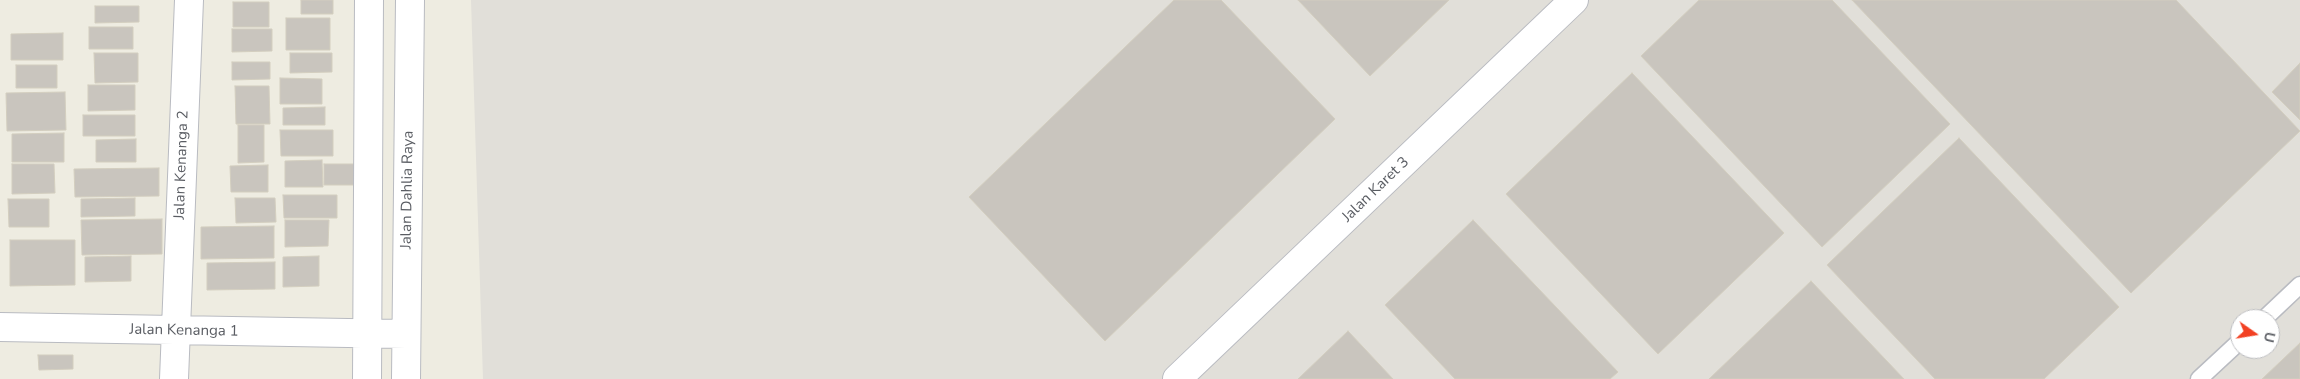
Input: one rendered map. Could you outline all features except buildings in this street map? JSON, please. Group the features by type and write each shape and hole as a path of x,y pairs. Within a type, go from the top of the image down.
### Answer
{"street":[{"name":"Jalan Kenanga 2","path":"174,379 189,0"},
{"path":"367,379 369,0"},
{"name":"Jalan Dahlia Raya","path":"406,379 410,0"},
{"name":"Jalan Karet 3","path":"1177,379 1574,0"},
{"name":"Jalan Kenanga 1","path":"0,327 406,334"}],"lane":[{"path":"2275,309 2300,285"},
{"path":"2199,379 2230,350"}],"shaded area":[{"path":"471,0 2300,0 2300,379 483,379"}]}
